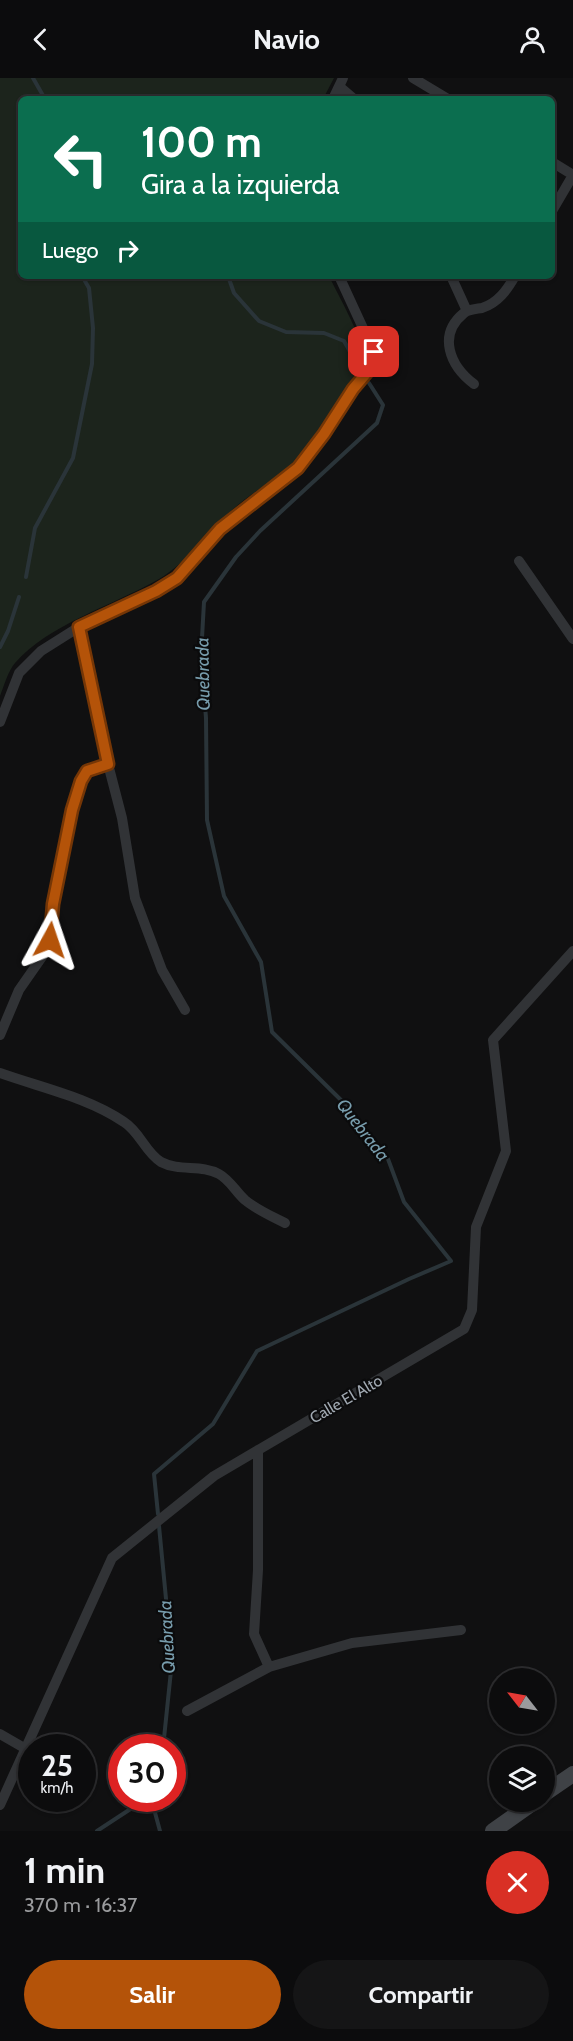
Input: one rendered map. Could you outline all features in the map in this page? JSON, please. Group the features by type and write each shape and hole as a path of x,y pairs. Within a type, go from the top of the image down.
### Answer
{"main road":[{"path":"555,1786 573,1774"},
{"path":"493,1831 520,1812"}],"street":[{"path":"413,78 443,96"},
{"path":"334,96 341,82 352,96"},
{"path":"555,164 573,175 555,206"},
{"path":"0,722 15,682 26,664 41,651 79,627 156,591 177,578 220,529 305,460 353,389 367,374 375,359 374,352 340,279"},
{"path":"452,279 467,311"},
{"path":"474,384 463,376 450,356 451,332 458,319 467,311 490,305 504,292 513,279"},
{"path":"519,561 573,639"},
{"path":"79,627 122,818 135,898 162,970 185,1010"},
{"path":"0,1035 19,990 42,957 50,940 53,904 72,810 81,781 91,769 108,764"},
{"name":"Calle El Alto","path":"33,1734 112,1558 214,1476 464,1329 472,1310 476,1227 506,1151 493,1040 573,951"},
{"path":"0,1073 79,1099 116,1117 135,1130 149,1151 164,1163 184,1169 206,1169 221,1175 253,1206 285,1223"},
{"path":"258,1450 258,1570 254,1634 269,1667"},
{"path":"187,1711 269,1667 352,1643 461,1630"},
{"path":"0,1734 18,1744"},
{"name":"Calle El Alto","path":"0,1805 18,1766"}],"shaded area":[{"path":"0,78 334,78 325,96 18,96 18,279 330,279 354,326 364,355 356,374 336,406 299,458 275,479 239,504 169,572 64,626 29,649 8,674 0,696"}],"waterway":[{"path":"33,78 43,96"},
{"path":"26,577 35,528 73,458 92,364 93,328 89,288 84,279"},
{"path":"229,279 234,293 259,321 286,332 324,333 344,341 361,371"},
{"name":"Quebrada","path":"158,1514 154,1474 213,1424 257,1351 451,1261 404,1202 388,1159 343,1102 272,1032 261,962 224,896 207,820 206,718 201,656 204,602 236,557 260,531 377,423 383,405 369,383"},
{"path":"0,647 19,597"},
{"name":"Quebrada","path":"159,1526 172,1661 164,1734"},
{"name":"Quebrada","path":"97,1831 126,1812"},
{"name":"Quebrada","path":"155,1812 160,1831"}],"route":[{"path":"50,940 53,904 77,793 87,771 108,764 79,627 156,591 177,578 236,514 298,468 324,434 353,389 367,374 375,359 374,352"}]}
